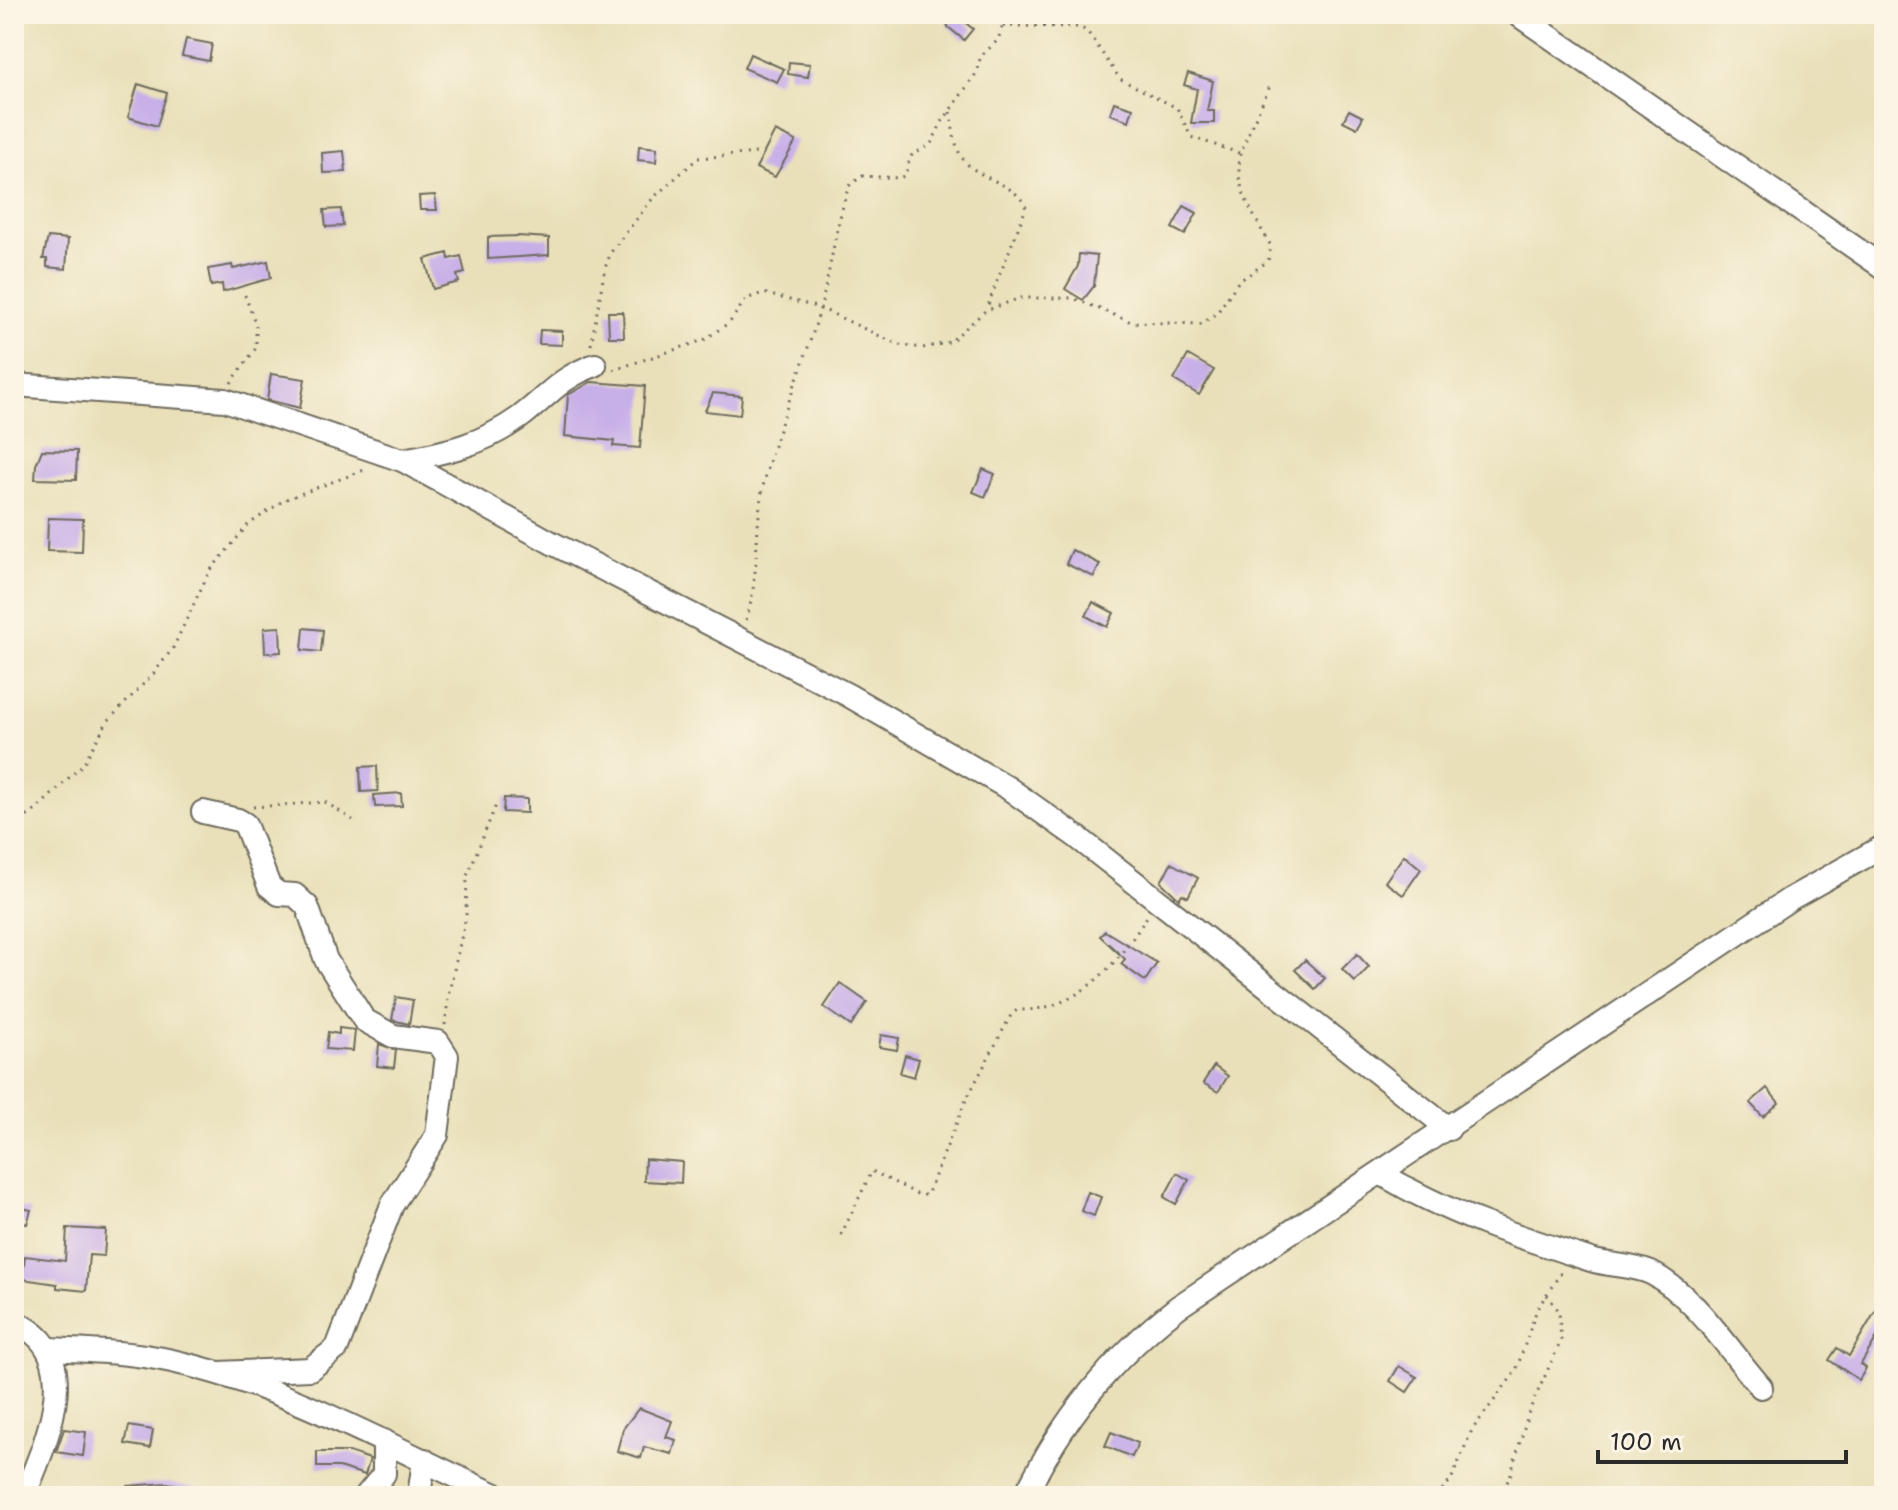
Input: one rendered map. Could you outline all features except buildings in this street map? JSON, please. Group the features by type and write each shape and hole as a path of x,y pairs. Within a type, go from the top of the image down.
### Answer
{"street":[{"path":"1517,14 1884,268"},
{"path":"402,460 467,447 496,433 521,416 556,384 595,365"},
{"path":"14,385 225,400 402,460 552,543 848,695 972,765 1077,837 1449,1129"},
{"path":"213,814 238,820 250,832 273,891 295,895 307,906 326,960 364,1020 393,1036 428,1039 444,1048 447,1069 437,1135 392,1205 337,1348 310,1369 219,1373"},
{"path":"1025,1496 1060,1429 1096,1382 1138,1338 1178,1307 1382,1174 1790,899 1884,846"},
{"path":"1382,1174 1458,1214 1567,1252 1636,1268 1661,1281 1692,1306 1761,1387"},
{"path":"14,1322 42,1338 51,1349 55,1382 52,1416 24,1496"},
{"path":"51,1349 137,1355 219,1373 384,1441 498,1496"},
{"path":"366,1496 384,1474 384,1441"},
{"path":"419,1496 424,1460"}],"path":[{"path":"740,639 755,588 756,535 764,483 778,429 820,308 849,186 862,176 900,178 905,175 911,156 931,144 975,75 981,56 994,46 1006,14"},
{"path":"1003,26 1079,27 1087,31 1120,79 1177,108 1191,137 1240,153"},
{"path":"757,153 698,158 653,198 622,236 611,252 602,282 591,343 595,365 607,370 623,368 704,340 730,322 753,294 763,293 820,308 899,345 923,348 950,342 985,311 1020,298 1062,296 1131,322 1187,326 1209,319 1238,282 1262,266 1271,255 1271,246 1242,196 1240,153 1270,86"},
{"path":"950,112 964,160 983,176 1019,195 1026,208 985,311"},
{"path":"225,400 235,373 249,363 256,348 256,325 243,290"},
{"path":"14,826 36,810 86,761 107,722 154,673 173,648 209,572 248,525 284,500 351,473 402,460"},
{"path":"213,814 243,807 325,802 353,820"},
{"path":"444,1048 449,992 466,917 467,876 496,805"},
{"path":"841,1235 872,1171 919,1195 927,1195 966,1100 1011,1015 1017,1010 1037,1010 1059,1004 1100,977 1123,952 1156,902"},
{"path":"1437,1496 1451,1480 1472,1430 1516,1371 1532,1320 1560,1276 1567,1252"},
{"path":"1499,1496 1510,1477 1529,1411 1561,1341 1559,1311 1547,1295"}]}
